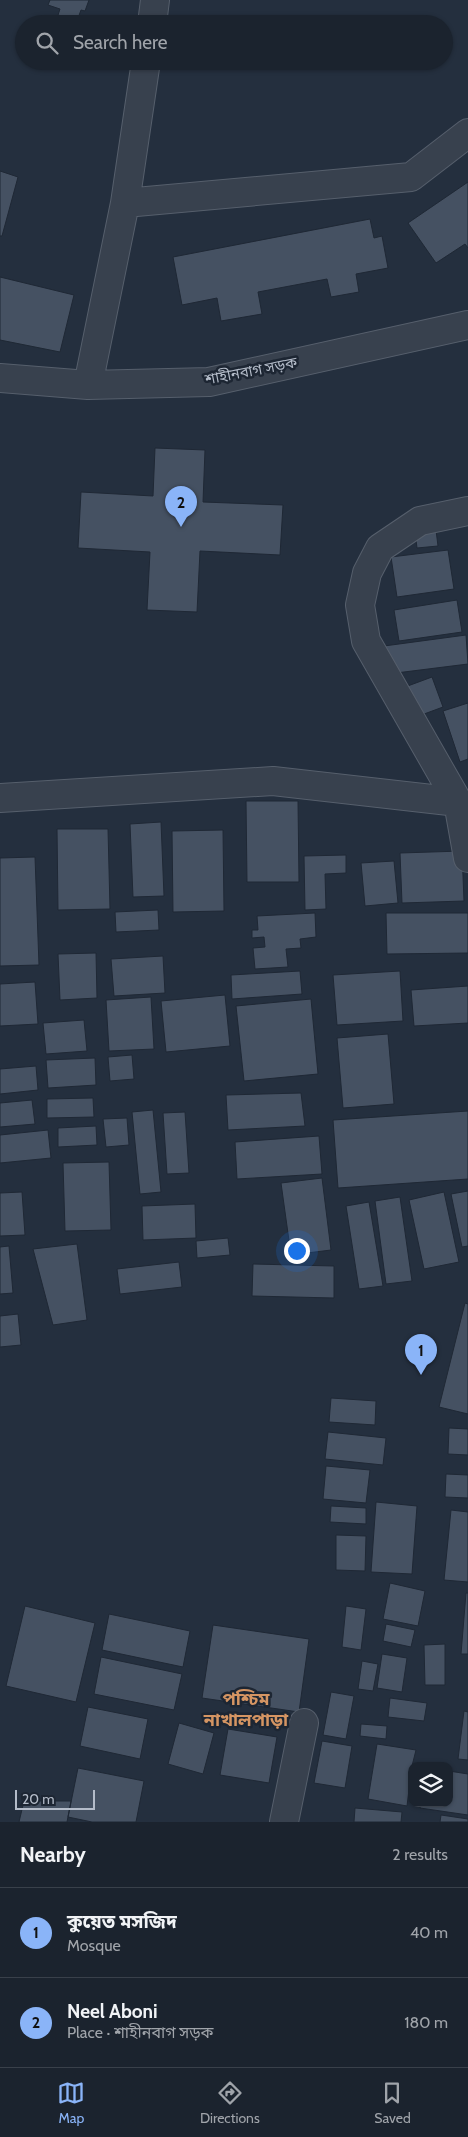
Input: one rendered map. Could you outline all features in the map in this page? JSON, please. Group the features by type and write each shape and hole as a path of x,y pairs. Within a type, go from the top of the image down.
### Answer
{"street":[{"path":"153,15 155,0"},
{"path":"88,385 124,204 145,70"},
{"path":"124,204 411,177 468,133"},
{"name":"শাহীনবাগ সড়ক","path":"0,378 88,385 209,382 468,324"},
{"path":"468,511 420,521 380,548 367,573 360,605 366,642 458,802 468,858"},
{"path":"0,798 273,780 458,802"},
{"path":"284,1822 304,1723"}],"building":[{"path":"50,0 89,0 85,11 81,10 79,15 58,15 60,9 48,5"},
{"path":"0,171 18,177 2,236 0,236"},
{"path":"468,182 468,248 465,244 436,263 408,223"},
{"path":"370,219 374,238 382,236 388,268 356,274 359,292 331,297 327,279 258,292 262,314 221,321 217,298 182,305 173,257"},
{"path":"0,277 74,295 60,352 0,340"},
{"path":"155,448 205,450 203,502 283,505 280,555 200,551 197,612 147,610 150,552 78,548 81,492 153,496"},
{"path":"436,530 438,546 417,548 415,532"},
{"path":"448,550 454,589 397,597 391,557"},
{"path":"457,600 462,632 399,641 394,610"},
{"path":"466,635 468,664 388,674 384,646"},
{"path":"432,677 443,707 416,717 405,687"},
{"path":"468,703 468,759 460,762 443,711"},
{"path":"246,801 298,801 299,882 247,882"},
{"path":"161,822 164,896 133,897 130,824"},
{"path":"57,829 108,829 110,909 58,910"},
{"path":"223,830 224,911 173,912 172,831"},
{"path":"462,851 464,901 402,903 400,853"},
{"path":"346,855 346,873 325,874 326,909 305,910 304,856"},
{"path":"35,857 39,965 0,966 0,858"},
{"path":"394,861 398,903 365,906 361,863"},
{"path":"158,910 159,930 116,932 115,912"},
{"path":"315,913 316,937 300,939 301,948 286,949 288,967 255,969 253,948 265,947 264,937 252,938 252,930 258,930 257,916"},
{"path":"386,913 468,913 468,953 387,954"},
{"path":"96,953 97,998 60,1000 58,954"},
{"path":"163,956 165,993 114,996 111,959"},
{"path":"300,971 302,994 232,999 231,975"},
{"path":"400,971 403,1021 337,1025 333,975"},
{"path":"35,982 38,1024 0,1026 0,984"},
{"path":"468,986 468,1023 414,1026 411,990"},
{"path":"225,995 230,1046 166,1052 161,1001"},
{"path":"151,997 154,1049 109,1051 106,1000"},
{"path":"311,999 318,1074 244,1081 236,1006"},
{"path":"84,1020 87,1051 46,1054 43,1023"},
{"path":"388,1034 394,1104 343,1108 337,1038"},
{"path":"132,1055 134,1079 110,1081 108,1057"},
{"path":"95,1058 96,1085 48,1088 46,1060"},
{"path":"36,1066 38,1090 0,1094 0,1069"},
{"path":"301,1093 305,1126 228,1130 226,1095"},
{"path":"93,1098 94,1117 47,1118 47,1099"},
{"path":"32,1100 35,1124 0,1127 0,1103"},
{"path":"153,1110 161,1192 140,1194 132,1112"},
{"path":"468,1111 468,1179 338,1188 333,1120"},
{"path":"185,1112 189,1173 167,1174 163,1113"},
{"path":"127,1118 129,1145 106,1147 103,1119"},
{"path":"96,1126 97,1145 58,1147 58,1128"},
{"path":"48,1130 51,1158 0,1163 0,1135"},
{"path":"319,1136 322,1174 237,1179 235,1142"},
{"path":"109,1162 111,1230 65,1231 63,1163"},
{"path":"322,1178 331,1250 291,1255 281,1183"},
{"path":"468,1191 468,1246 462,1247 451,1194"},
{"path":"22,1192 25,1235 0,1236 0,1193"},
{"path":"444,1192 459,1262 424,1269 409,1200"},
{"path":"400,1197 412,1281 386,1284 375,1201"},
{"path":"369,1202 383,1286 359,1289 346,1206"},
{"path":"195,1204 196,1238 143,1240 142,1206"},
{"path":"228,1238 230,1255 197,1258 196,1241"},
{"path":"77,1244 87,1320 53,1325 33,1249"},
{"path":"9,1246 13,1293 0,1294 0,1247"},
{"path":"179,1262 182,1287 120,1294 117,1269"},
{"path":"253,1264 334,1266 334,1298 252,1296"},
{"path":"465,1303 468,1304 468,1414 439,1407"},
{"path":"18,1314 21,1345 0,1347 0,1316"},
{"path":"331,1398 376,1401 375,1425 329,1422"},
{"path":"449,1428 468,1429 468,1455 448,1454"},
{"path":"328,1432 386,1438 383,1465 325,1459"},
{"path":"326,1466 370,1470 366,1503 323,1499"},
{"path":"446,1474 468,1475 468,1498 445,1497"},
{"path":"376,1502 417,1506 412,1574 371,1572"},
{"path":"331,1506 366,1508 366,1524 330,1522"},
{"path":"451,1510 468,1512 468,1582 444,1580"},
{"path":"336,1535 366,1536 365,1571 336,1570"},
{"path":"390,1583 425,1591 418,1626 383,1619"},
{"path":"466,1593 468,1593 468,1654 461,1654"},
{"path":"25,1606 95,1623 76,1702 6,1686"},
{"path":"346,1606 366,1609 361,1650 342,1647"},
{"path":"109,1614 190,1631 183,1667 102,1650"},
{"path":"386,1624 415,1630 411,1647 383,1641"},
{"path":"213,1625 309,1639 299,1712 202,1698"},
{"path":"445,1644 445,1685 425,1685 424,1645"},
{"path":"382,1654 407,1658 402,1692 377,1688"},
{"path":"101,1657 182,1674 174,1710 94,1694"},
{"path":"362,1661 378,1664 373,1691 358,1689"},
{"path":"331,1692 354,1696 346,1739 323,1735"},
{"path":"390,1698 427,1703 424,1721 388,1717"},
{"path":"88,1707 148,1719 140,1759 80,1746"},
{"path":"464,1711 468,1712 468,1760 458,1759"},
{"path":"179,1723 214,1733 203,1774 168,1764"},
{"path":"361,1724 387,1726 386,1739 360,1736"},
{"path":"228,1729 277,1737 269,1783 220,1775"},
{"path":"322,1741 352,1746 345,1788 314,1783"},
{"path":"377,1744 416,1750 413,1762 408,1762 407,1806 368,1799"},
{"path":"78,1768 144,1781 136,1822 92,1822 68,1817"},
{"path":"453,1772 468,1774 468,1815 420,1808 453,1807"},
{"path":"24,1801 71,1801 67,1822 19,1822"},
{"path":"355,1808 402,1812 401,1822 354,1822"},
{"path":"441,1815 468,1819 468,1822 440,1822"}],"place":[{"name":"Neel Aboni","path":"181,527"},
{"name":"কুয়েত মসজিদ","path":"421,1375"}],"district":[{"name":"পশ্চিম নাখালপাড়া","path":"246,1709"}]}
